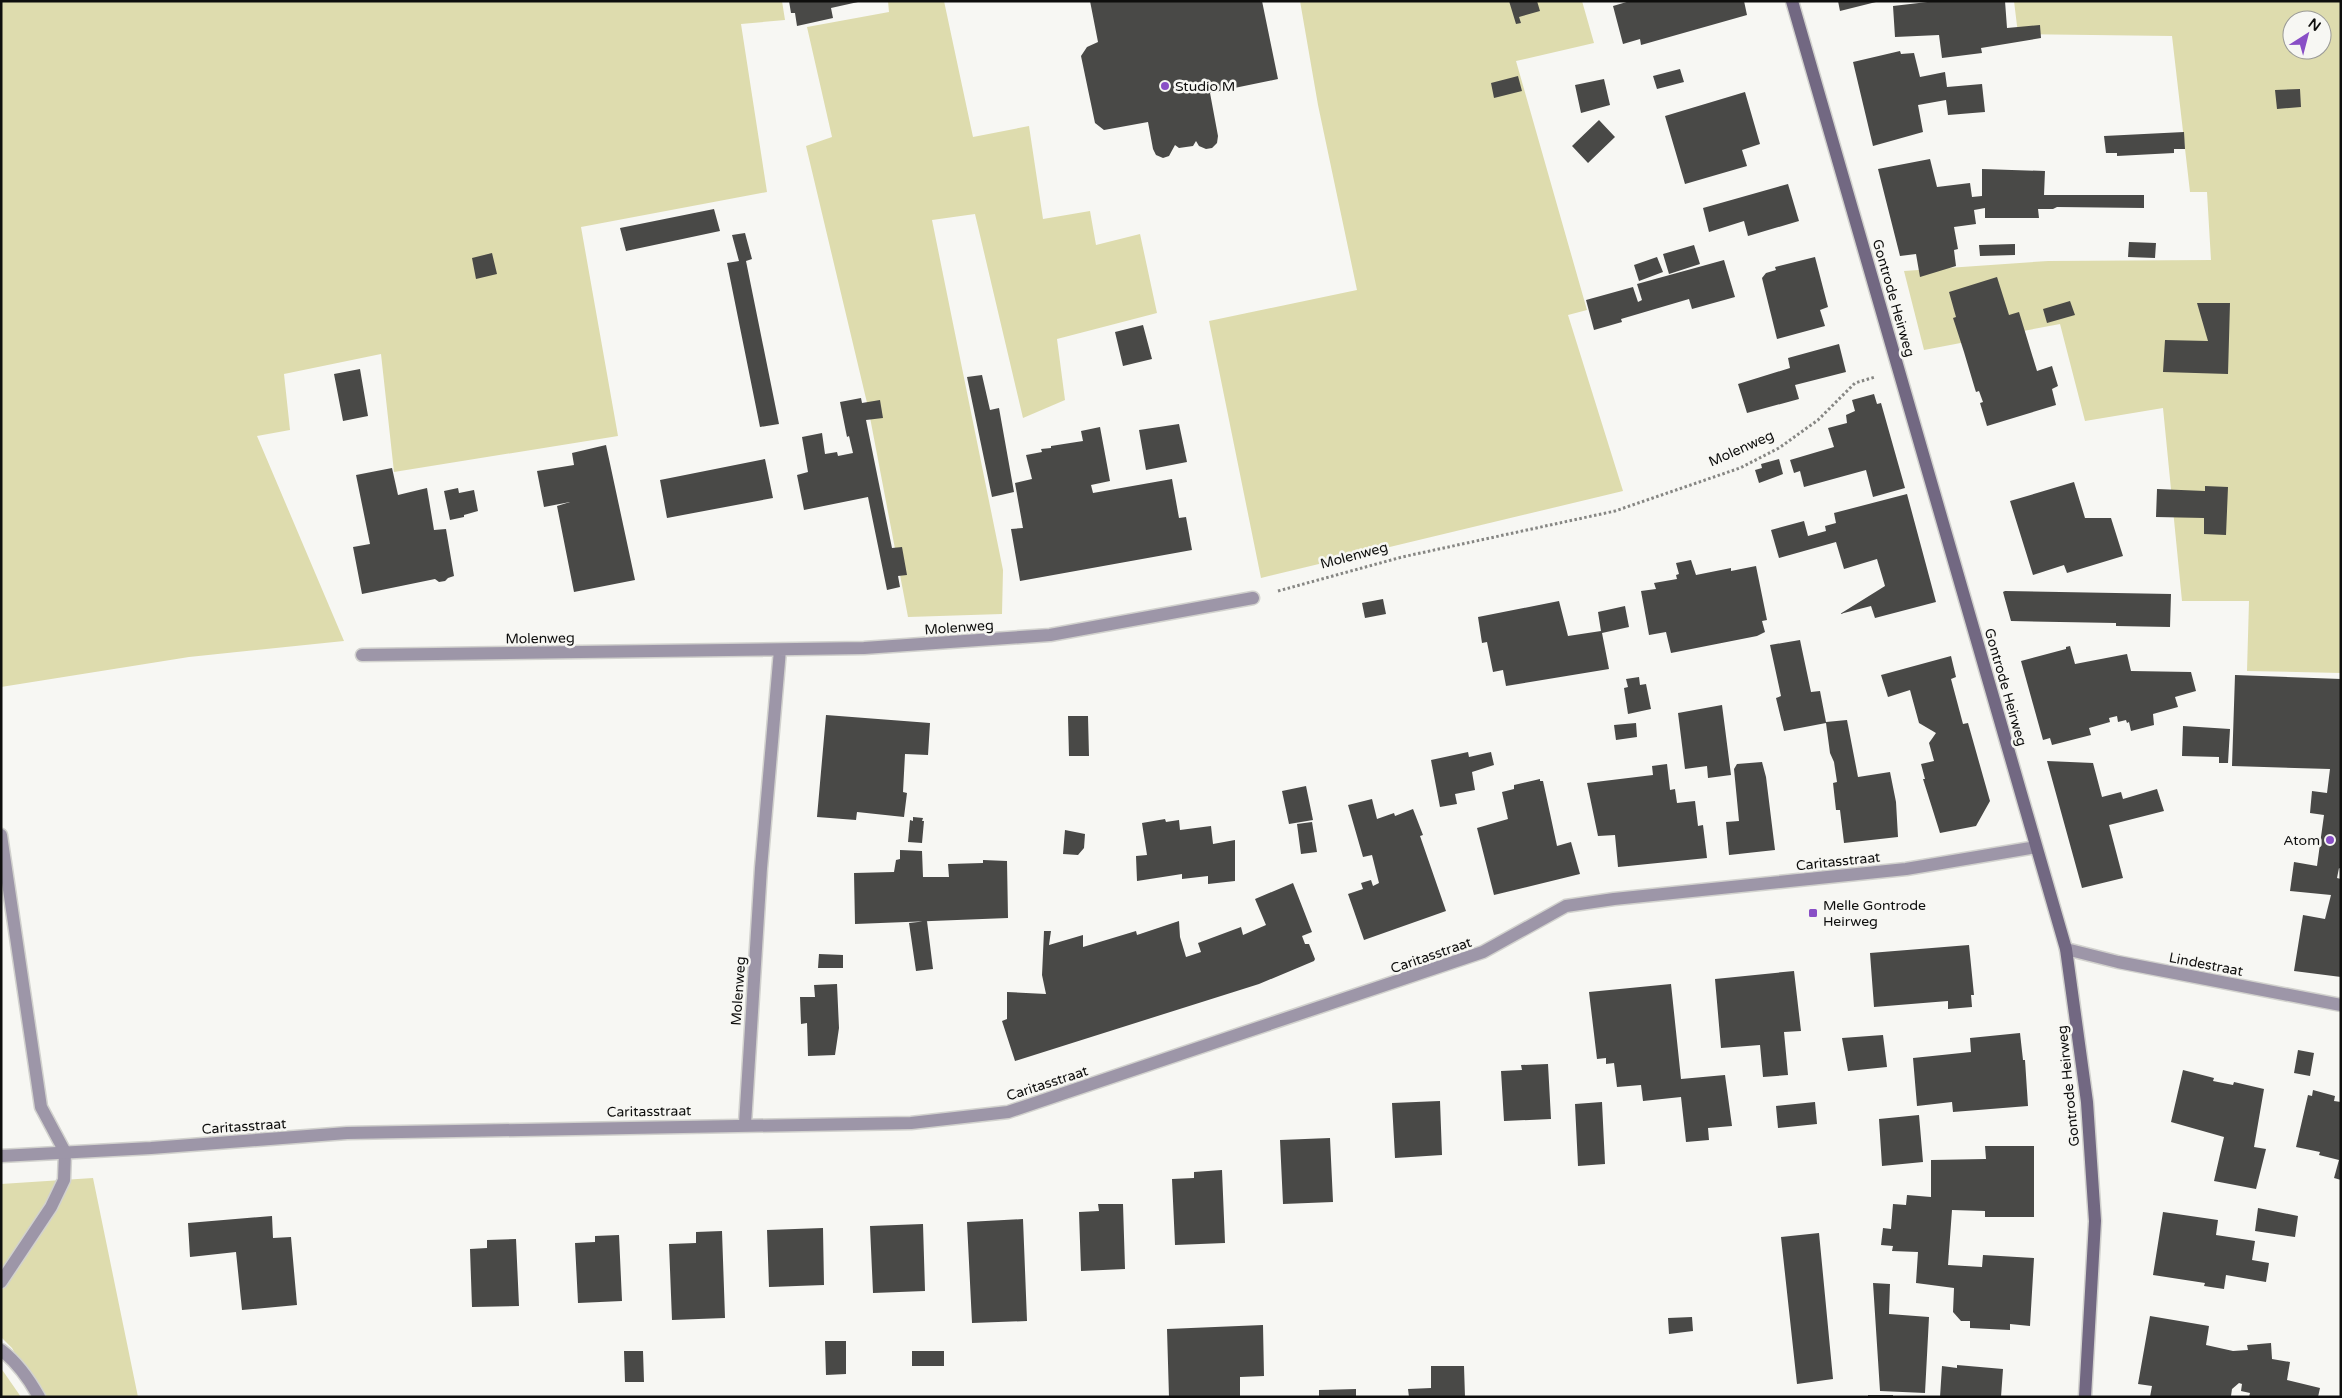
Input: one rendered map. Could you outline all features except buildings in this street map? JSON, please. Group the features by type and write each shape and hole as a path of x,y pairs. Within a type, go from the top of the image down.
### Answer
{"street":[{"name":"Gontrode Heirweg","path":"1792,1 2066,949 2087,1102 2095,1222 2085,1397"},
{"name":"Molenweg","path":"362,655 864,648 1050,635 1253,598"},
{"name":"Molenweg","path":"745,1124 761,868 780,650"},
{"path":"1,835 41,1107 65,1152 64,1180 51,1207 1,1282"},
{"name":"Caritasstraat","path":"1,1156 347,1133 745,1124 911,1123 1008,1112 1475,955 1566,906 1614,899 1906,869 2036,847"},
{"name":"Lindestraat","path":"2066,949 2118,962 2341,1005"},
{"path":"1,1350 14,1360 30,1381 39,1397"}],"path":[{"name":"Molenweg","path":"1253,598 1402,558 1615,511 1740,468 1779,448 1818,420 1855,383 1899,370"}],"shaded area":[{"path":"1,1 782,1 785,20 741,24 767,192 581,227 618,436 394,472 381,354 284,374 290,430 257,436 344,641 189,657 1,687"},
{"path":"888,1 944,1 973,137 1029,126 1043,219 1090,211 1096,245 1140,234 1157,313 1057,339 1065,400 1023,418 975,214 932,220 1003,570 1002,614 908,617 868,407 806,146 832,137 807,27 889,12"},
{"path":"1300,1 1582,1 1594,43 1516,61 1587,310 1568,315 1623,491 1261,578 1209,321 1357,290 1318,105"},
{"path":"2014,1 2341,1 2341,673 2247,671 2249,601 2182,601 2163,408 2085,421 2060,324 1924,350 1904,271 2048,261 2211,260 2207,192 2190,192 2172,36 2018,34"},
{"path":"93,1178 138,1397 39,1397 12,1348 1,1337 1,1184"},
{"path":"1,1369 3,1371 21,1397 1,1397"}],"place":[{"name":"Studio M","path":"1165,86"},
{"name":"Atom","path":"2330,840"},
{"name":"Melle Gontrode Heirweg","path":"1813,913"}]}
